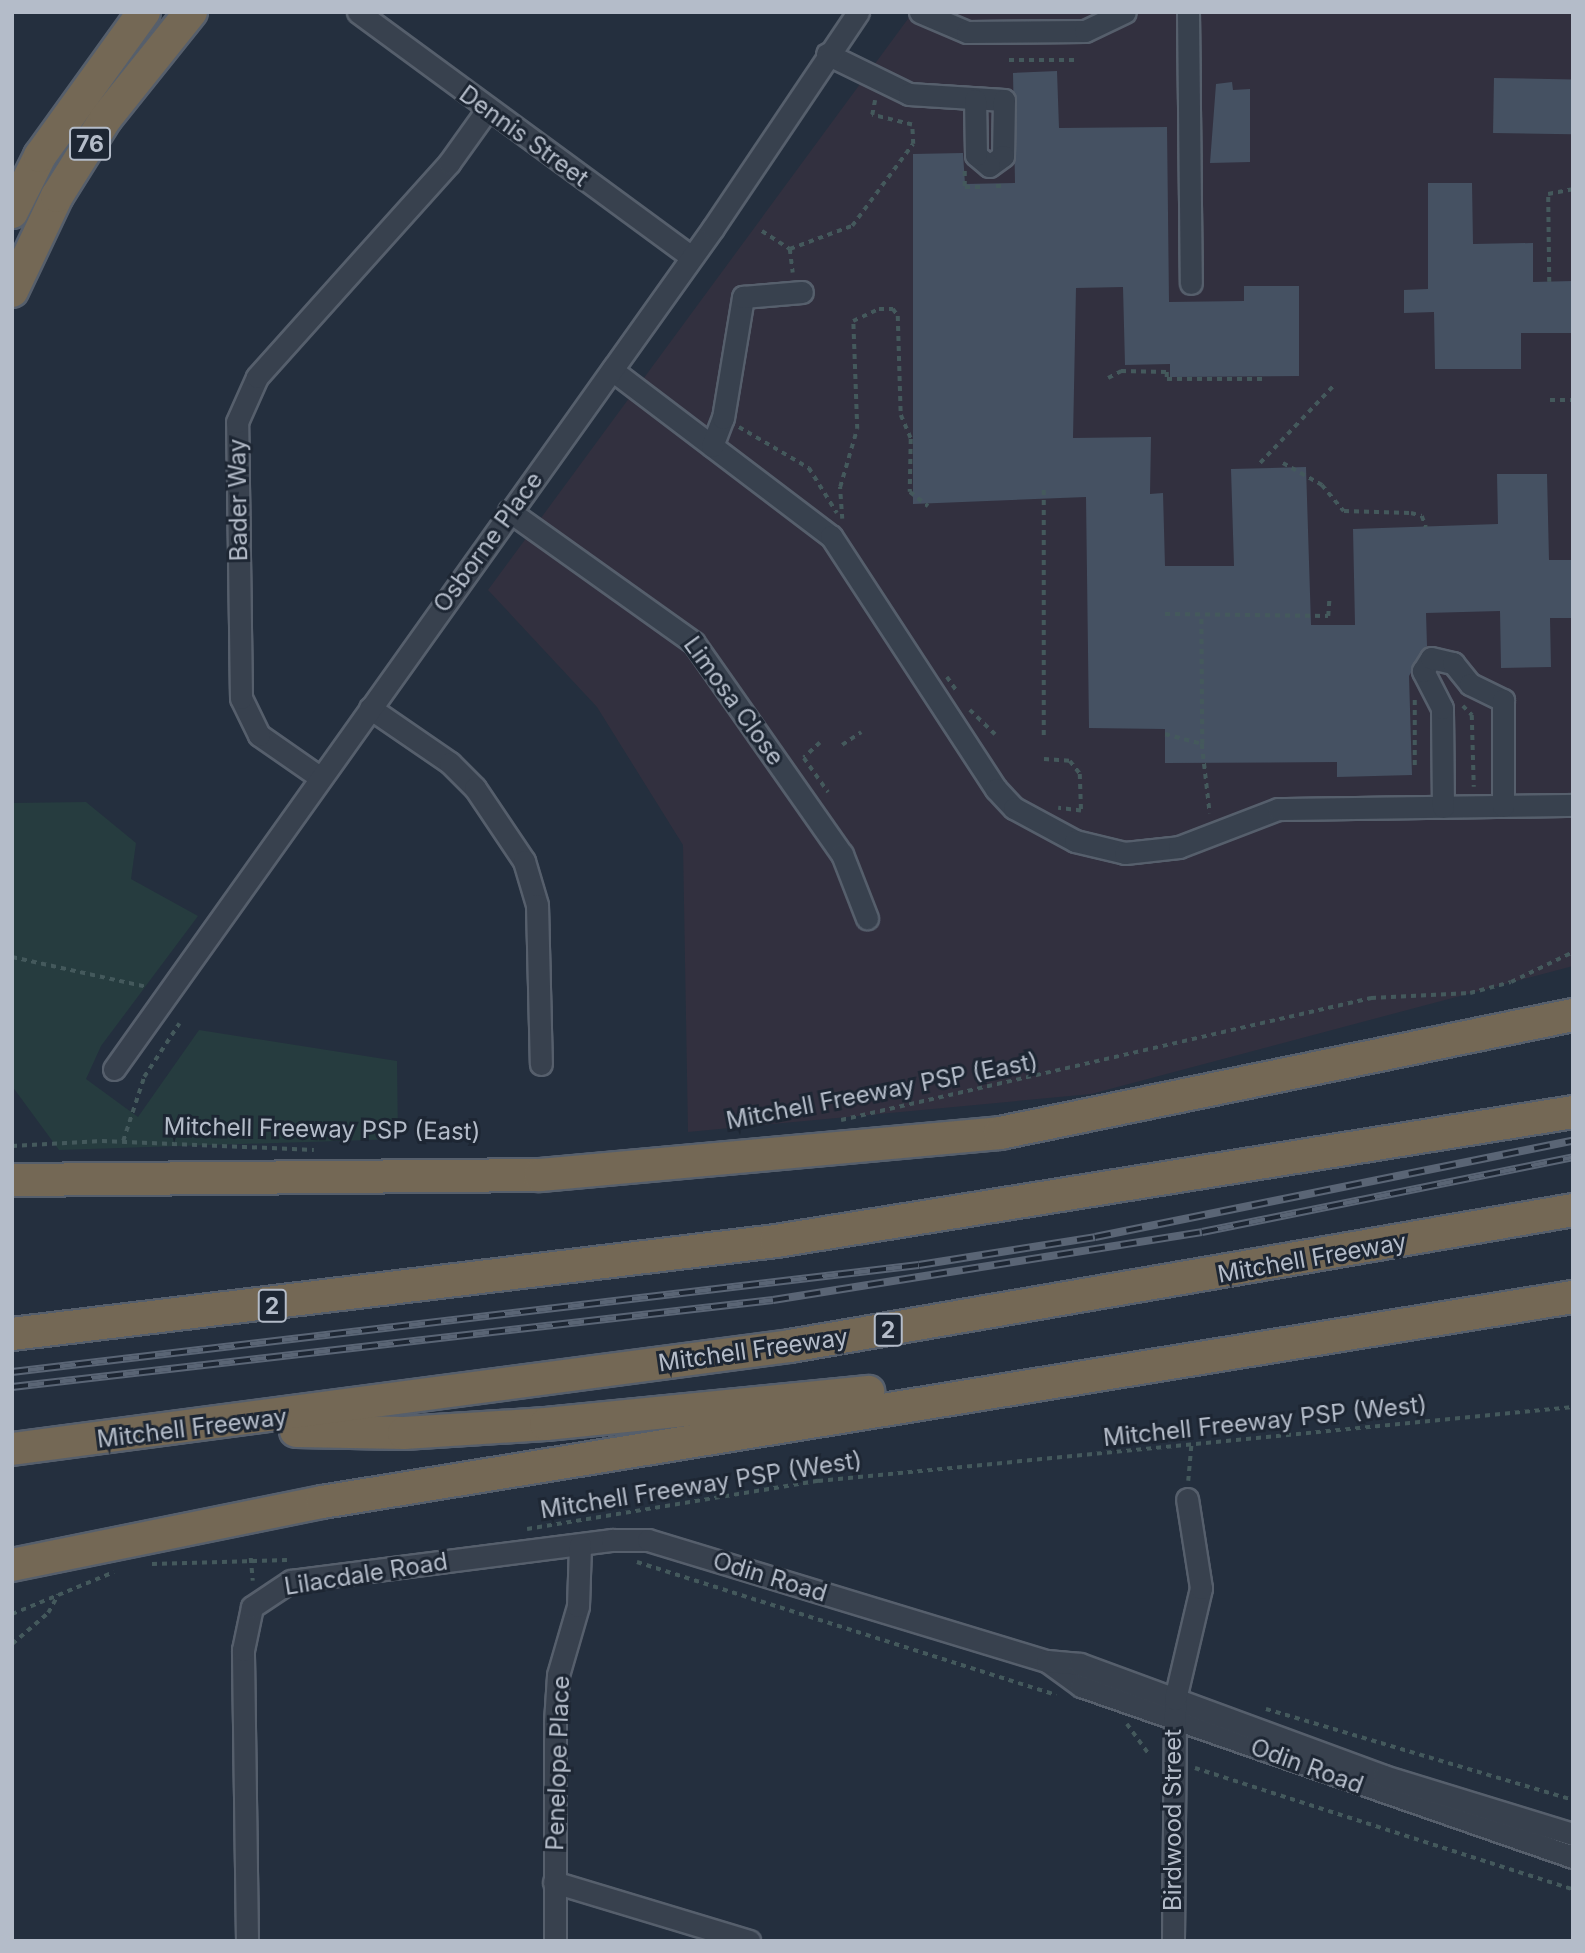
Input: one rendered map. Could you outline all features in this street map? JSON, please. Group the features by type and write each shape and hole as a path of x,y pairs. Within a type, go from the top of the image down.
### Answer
{"highway":[{"name":"76","path":"12,212 40,156 144,12"},
{"name":"76","path":"12,291 57,196 106,118 191,12"},
{"path":"17,1179 540,1175 1000,1133 1573,1015"},
{"name":"2","path":"12,1334 776,1241 1573,1112"},
{"name":"Mitchell Freeway","path":"12,1449 201,1429 790,1346 1573,1210"},
{"path":"12,1565 68,1559 322,1502 1573,1297"},
{"path":"201,1429 404,1433 546,1424 1169,1362"},
{"path":"12,1582 68,1559"}],"street":[{"name":"Dennis Street","path":"358,12 487,110 691,257"},
{"name":"Osborne Place","path":"114,1069 318,776 370,708 612,370 858,12"},
{"path":"920,12 957,31 1015,32 1085,31 1125,12"},
{"path":"1188,12 1191,283"},
{"path":"827,54 909,94 975,100"},
{"name":"Bader Way","path":"318,776 259,735 241,698 237,422 257,377 449,163 487,110"},
{"path":"712,446 723,418 743,297 799,291"},
{"path":"612,370 831,536 853,561 1014,808 1075,841 1125,853 1179,847 1278,809 1573,805"},
{"name":"Limosa Close","path":"509,511 694,643 842,854 867,918"},
{"path":"1443,807 1442,708 1423,671 1431,658 1452,663 1470,684 1503,700 1503,806"},
{"path":"370,708 450,763 475,788 524,861 537,905 541,1064"},
{"name":"Birdwood Street","path":"1173,1941 1174,1709 1201,1588 1187,1499"},
{"name":"Odin Road","path":"612,1540 648,1540 1047,1661 1080,1664 1174,1709 1573,1857"},
{"name":"Lilacdale Road","path":"247,1941 243,1650 252,1607 291,1581 612,1540"},
{"name":"Penelope Place","path":"555,1941 558,1675 578,1606 580,1545"},
{"name":"Odin Road","path":"1174,1709 1573,1834"},
{"path":"554,1882 749,1941"}],"path":[{"path":"1009,60 1076,60"},
{"path":"790,249 852,226 913,144 912,125 872,115 872,90"},
{"path":"1549,282 1548,194 1573,188"},
{"path":"762,231 790,249 799,291"},
{"path":"735,424 809,468 842,519 840,487 857,429 853,321 860,313 893,309 900,325 901,415 911,439 910,492 928,506"},
{"path":"1108,378 1121,371 1167,372 1167,380 1263,379"},
{"path":"1259,463 1333,386"},
{"path":"1550,400 1573,400"},
{"path":"1283,463 1322,485 1344,511 1411,513 1422,516 1426,527"},
{"path":"1044,489 1044,736"},
{"path":"1165,614 1328,617 1329,600"},
{"path":"1201,615 1202,744 1213,832"},
{"path":"1415,691 1415,767"},
{"path":"1456,699 1472,715 1472,787 1481,787"},
{"path":"842,745 861,732"},
{"path":"1165,734 1202,744"},
{"path":"820,743 804,758 828,792"},
{"path":"1044,760 1074,764 1081,811"},
{"name":"Mitchell Freeway PSP (East)","path":"827,1124 1371,998 1470,993 1511,982 1573,952"},
{"path":"12,957 149,988"},
{"path":"123,1142 144,1077 179,1024"},
{"name":"Mitchell Freeway PSP (East)","path":"12,1146 123,1142 323,1150"},
{"name":"Mitchell Freeway PSP (West)","path":"514,1531 818,1480 1573,1407"},
{"path":"1187,1499 1191,1444"},
{"path":"144,1564 302,1560"},
{"path":"631,1560 1065,1698"},
{"path":"12,1614 123,1569"},
{"path":"13,1643 48,1613 59,1593"},
{"path":"1261,1707 1573,1800"},
{"path":"1119,1716 1150,1755"},
{"path":"1189,1765 1573,1889"}],"shaded area":[{"path":"913,12 1573,12 1573,966 1091,1094 688,1132 683,845 597,707 488,590"}],"green space":[{"path":"86,802 136,843 131,879 198,916 101,1046 86,1079 138,1117 199,1030 397,1061 398,1139 59,1150 12,1086 12,803"}],"building":[{"path":"1057,71 1059,128 1167,127 1169,302 1244,301 1244,286 1299,286 1299,376 1170,377 1170,364 1125,365 1123,287 1076,288 1073,438 1151,437 1150,494 1163,493 1165,566 1234,566 1231,469 1306,467 1311,625 1355,625 1353,529 1498,524 1497,474 1547,474 1549,560 1573,560 1573,618 1550,618 1551,667 1501,668 1500,611 1426,613 1427,646 1409,676 1412,775 1337,777 1337,762 1165,763 1165,729 1089,728 1086,497 913,504 913,154 963,153 965,184 1015,183 1013,73"},
{"path":"1494,78 1573,79 1572,134 1493,133"},
{"path":"1232,82 1233,90 1250,89 1250,162 1210,163 1216,84"},
{"path":"1428,183 1472,183 1473,244 1533,243 1533,282 1573,281 1573,333 1521,333 1521,369 1435,369 1434,312 1404,313 1404,290 1428,289"}],"railway":[{"path":"12,1372 919,1265 1095,1237 1573,1141"},
{"path":"12,1387 773,1300 1202,1232 1573,1157"}]}
